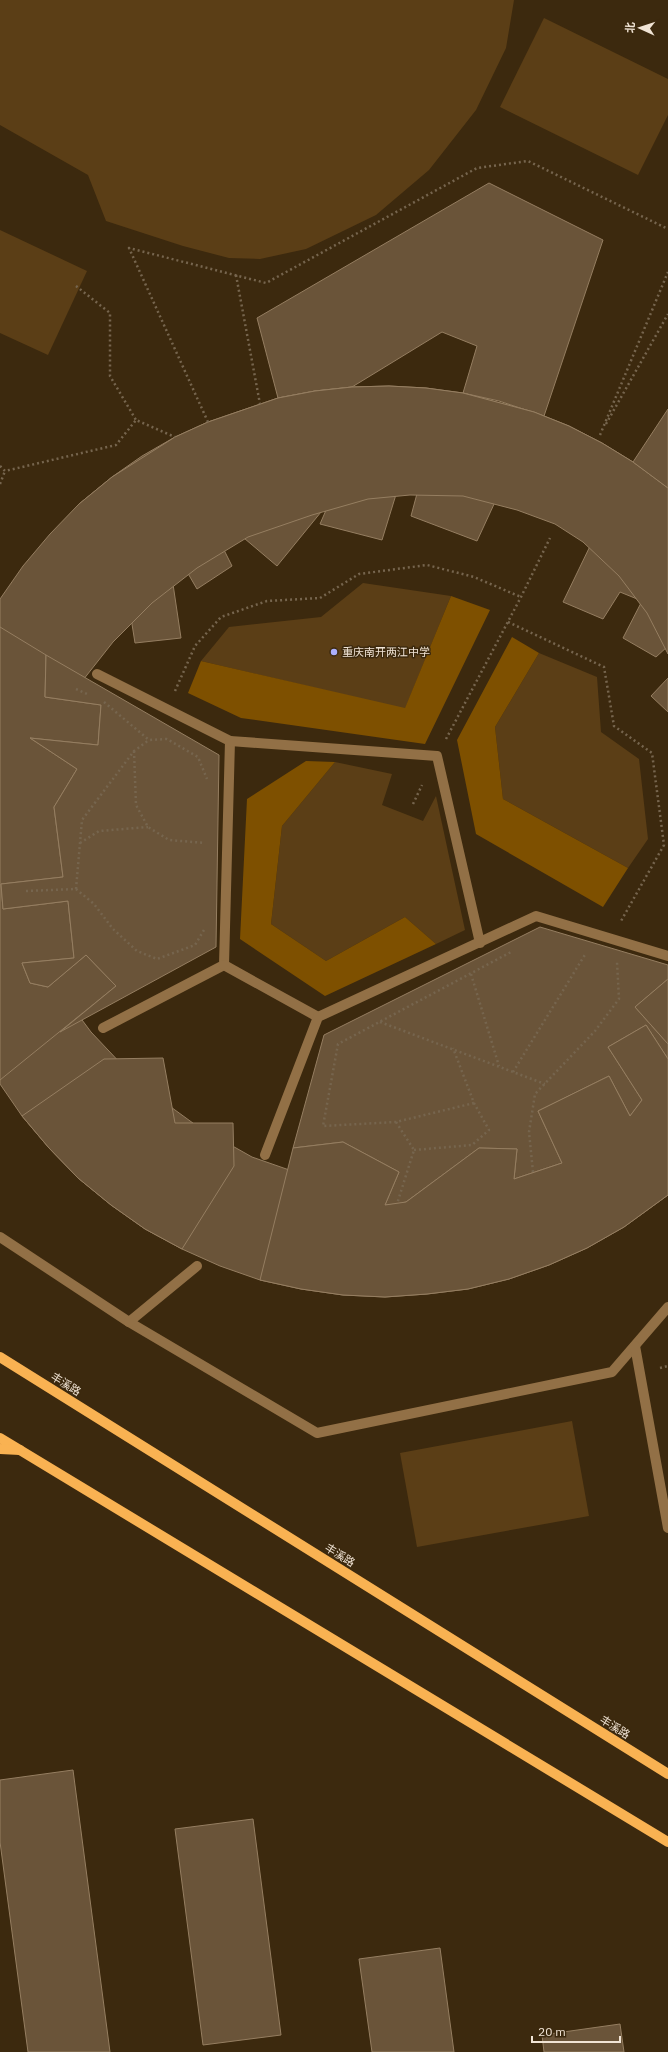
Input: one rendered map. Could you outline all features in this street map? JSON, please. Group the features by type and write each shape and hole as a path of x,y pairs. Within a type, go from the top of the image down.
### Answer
{"main road":[{"name":"丰溪路","path":"0,1357 668,1774"},
{"path":"0,1438 668,1842"},
{"path":"0,1449 21,1450"}],"lane":[{"path":"97,674 230,741 437,756 480,943"},
{"path":"224,965 230,741"},
{"path":"265,1155 318,1017 536,916 668,956"},
{"path":"224,965 318,1017"},
{"path":"103,1028 224,965"},
{"path":"0,1237 129,1322 317,1433 612,1372 668,1307"},
{"path":"129,1322 197,1266"},
{"path":"635,1346 668,1528"}],"path":[{"path":"208,422 129,248 266,283 477,168 528,161 668,229"},
{"path":"668,272 600,435 668,314"},
{"path":"236,275 260,404"},
{"path":"76,286 110,313 110,376 136,420 175,437"},
{"path":"5,471 116,445 136,420"},
{"path":"0,466 5,471"},
{"path":"0,484 5,471"},
{"path":"413,804 521,597 550,538"},
{"path":"167,709 195,646 221,617 267,601 320,598 359,574 427,565 474,577 521,597"},
{"path":"508,622 604,667 614,726 652,753 664,846 611,939"},
{"path":"76,689 89,694"},
{"path":"101,700 149,740"},
{"path":"76,888 82,820 134,751 149,740 167,739 198,757 207,777 207,784"},
{"path":"134,751 136,805 148,827 169,840 205,843"},
{"path":"79,843 99,831 148,827"},
{"path":"205,835 205,851"},
{"path":"26,891 76,888 94,904 113,929 137,952 157,959 195,945 204,930 204,922"},
{"path":"513,1072 588,951 581,949"},
{"path":"474,1103 396,1122 324,1126 338,1044 513,951"},
{"path":"533,1172 529,1132 535,1094 595,1031 619,999 617,960"},
{"path":"471,974 499,1066"},
{"path":"380,1022 453,1048 545,1084"},
{"path":"414,1150 472,1145 489,1130 474,1103 453,1048"},
{"path":"396,1122 414,1150"},
{"path":"397,1204 414,1150"}],"shaded area":[{"path":"0,0 514,0 506,48 476,110 429,170 376,215 306,249 260,259 229,258 183,246 106,221 88,175 0,125"},
{"path":"544,18 668,79 668,115 638,175 500,107"},
{"path":"0,230 87,271 48,355 0,333"},
{"path":"363,583 451,596 405,709 201,661 229,627 321,617"},
{"path":"451,596 490,610 425,744 241,718 188,693 201,661 405,708"},
{"path":"512,637 539,653 495,727 503,799 628,868 603,907 476,834 457,740"},
{"path":"539,653 597,677 601,732 639,759 648,839 628,868 503,799 495,727"},
{"path":"306,761 335,762 282,826 271,924 326,961 405,917 436,944 325,996 240,939 247,799"},
{"path":"335,762 392,774 382,805 423,821 436,796 465,930 436,944 405,917 326,961 271,924 282,826"},
{"path":"572,1421 589,1516 417,1547 400,1453"}],"building":[{"path":"489,183 603,240 544,416 499,401 463,393 477,346 442,332 352,387 315,391 278,398 257,318"},
{"path":"389,386 426,388 463,393 534,412 569,426 602,443 633,462 668,488 668,646 656,657 623,638 642,601 620,592 603,619 563,602 593,540 576,519 536,500 501,489 477,541 411,516 422,475 402,475 382,540 320,524 330,501 277,566 238,533 220,542 232,566 197,589 179,558 170,564 181,638 135,643 125,580 79,504 112,477 142,456 175,437 208,422 278,398 315,391 352,387"},
{"path":"389,386 426,388 463,393 534,412 569,426 602,443 633,462 668,488 668,654 647,613 619,576 583,542 555,524 517,510 463,496 410,495 368,499 312,515 248,537 197,568 152,603 113,642 72,694 52,728 36,767 27,804 23,839 27,900 38,936 59,989 91,1032 142,1086 197,1126 252,1157 295,1172 360,1186 417,1189 475,1182 534,1166 589,1136 631,1100 668,1044 668,1195 624,1227 587,1248 549,1265 509,1279 468,1289 385,1297 343,1295 301,1289 260,1280 220,1266 182,1249 145,1229 111,1205 78,1178 49,1148 22,1116 0,1084 0,599 23,566 50,534 79,504 112,477 175,437 208,422 278,398 315,391 352,387"},
{"path":"668,409 668,488 633,462"},
{"path":"0,627 46,655 45,697 101,705 98,745 30,738 77,769 54,807 63,877 1,884 3,909 68,901 74,958 22,963 30,983 48,987 86,955 116,986 0,1080"},
{"path":"46,655 219,755 216,947 60,1032 116,986 86,955 48,987 30,983 22,963 74,958 68,901 3,909 1,884 63,877 54,807 77,769 30,738 98,745 101,705 45,697"},
{"path":"668,678 668,712 651,696"},
{"path":"540,927 668,965 668,979 635,1007 668,1044 668,1059 646,1025 608,1047 642,1100 630,1116 609,1076 538,1111 562,1163 514,1179 517,1149 479,1148 406,1202 397,1204 385,1205 399,1172 343,1142 293,1148 324,1035"},
{"path":"668,979 668,1044 635,1007"},
{"path":"646,1025 668,1059 668,1195 624,1227 587,1248 549,1265 509,1279 468,1289 385,1297 343,1295 301,1289 260,1280 293,1148 343,1142 399,1172 385,1205 406,1202 479,1148 517,1149 514,1179 562,1163 538,1111 609,1076 630,1116 642,1100 608,1047"},
{"path":"163,1058 175,1123 233,1123 234,1166 182,1249 145,1229 111,1205 78,1178 49,1148 22,1116 104,1059"},
{"path":"73,1770 110,2052 28,2052 0,1842 0,1780"},
{"path":"253,1819 281,2035 203,2045 175,1829"},
{"path":"440,1948 454,2052 372,2052 359,1959"},
{"path":"620,2024 624,2052 544,2052 542,2035"}],"place":[{"name":"重庆南开两江中学","path":"334,652"}]}
